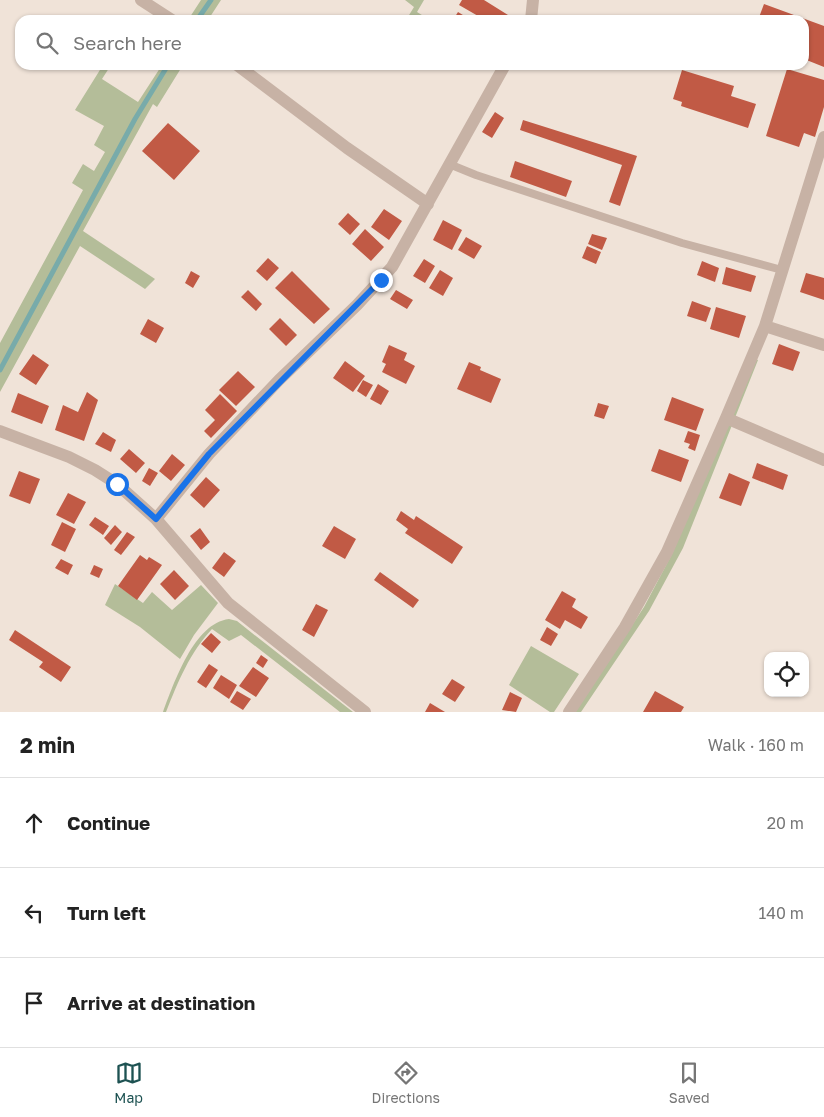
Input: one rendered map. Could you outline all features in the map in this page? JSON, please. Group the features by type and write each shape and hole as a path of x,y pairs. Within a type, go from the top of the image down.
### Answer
{"street":[{"path":"141,0 164,15"},
{"path":"532,15 533,0"},
{"path":"244,70 347,148 428,204"},
{"path":"156,519 209,454 381,280 404,248 503,70"},
{"path":"569,712 625,627 667,552 765,326 824,136"},
{"path":"765,326 824,345"},
{"path":"726,418 824,460"},
{"path":"0,431 95,470 117,484 156,519 228,603 365,712"}],"lane":[{"path":"450,164 476,176 682,243 782,270"}],"green space":[{"path":"201,0 221,0 211,15 191,15"},
{"path":"405,0 424,0 417,12 422,15 409,15 414,7"},
{"path":"100,70 108,70 102,79 138,102 159,70 180,70 157,107 153,104 83,231 155,279 145,289 80,246 0,392 0,343 83,190 72,183 83,164 94,171 105,152 94,145 104,126 75,110"},
{"path":"755,359 758,360 683,548 649,611 581,712 575,712 644,607 672,554"},
{"path":"115,584 143,603 152,592 172,610 201,585 218,603 194,635 180,659 140,627 105,605"},
{"path":"229,619 237,621 353,712 340,712 241,635 229,641 212,629 191,657 166,712 163,712 179,671 196,643 205,631 217,623"},
{"path":"531,646 579,674 554,712 550,712 509,685"}],"building":[{"path":"462,0 484,0 508,15 476,15 459,5"},
{"path":"764,4 794,15 760,15"},
{"path":"809,20 824,26 824,67 809,61"},
{"path":"682,70 734,86 731,96 756,104 748,128 681,106 682,102 673,99"},
{"path":"787,70 824,80 824,107 815,137 804,133 799,147 766,136"},
{"path":"495,112 504,118 492,138 482,132"},
{"path":"523,120 637,156 620,206 609,202 622,165 520,130"},
{"path":"168,123 200,151 174,180 142,151"},
{"path":"515,161 572,181 566,197 510,177"},
{"path":"384,209 402,221 389,240 371,227"},
{"path":"348,213 360,224 350,235 338,224"},
{"path":"443,220 462,230 452,250 433,240"},
{"path":"365,229 384,247 371,261 352,244"},
{"path":"592,234 607,238 602,250 588,244"},
{"path":"466,237 482,246 474,259 458,250"},
{"path":"587,246 601,252 596,264 582,258"},
{"path":"268,258 279,268 267,281 256,271"},
{"path":"424,259 435,266 425,283 413,276"},
{"path":"702,261 719,268 715,282 697,275"},
{"path":"726,267 756,276 751,292 722,284"},
{"path":"440,270 453,278 443,296 429,288"},
{"path":"191,271 200,276 193,288 185,283"},
{"path":"292,271 330,309 314,324 275,288"},
{"path":"806,273 824,278 824,300 800,292"},
{"path":"248,290 262,304 256,311 241,297"},
{"path":"396,290 413,300 407,309 390,299"},
{"path":"692,301 711,308 706,322 687,316"},
{"path":"716,307 746,316 739,338 710,329"},
{"path":"280,318 297,335 286,346 269,329"},
{"path":"148,319 164,328 156,343 140,334"},
{"path":"779,344 800,352 793,371 772,364"},
{"path":"389,345 407,353 404,360 415,366 406,384 382,372 386,364 382,362"},
{"path":"33,354 49,365 36,385 19,374"},
{"path":"345,361 365,376 353,392 333,378"},
{"path":"469,362 481,367 480,370 501,379 491,403 457,389"},
{"path":"238,371 255,387 236,406 219,390"},
{"path":"363,380 373,385 366,397 357,391"},
{"path":"378,384 389,391 381,405 370,399"},
{"path":"87,392 98,400 84,441 55,430 63,405 78,412"},
{"path":"18,393 49,406 42,424 11,412"},
{"path":"220,394 237,411 211,438 204,431 215,420 205,410"},
{"path":"672,397 704,409 696,431 664,420"},
{"path":"598,403 609,406 604,419 594,416"},
{"path":"688,431 700,435 695,451 688,448 690,444 684,442"},
{"path":"103,432 116,440 111,452 95,444"},
{"path":"129,449 145,463 136,473 120,459"},
{"path":"659,449 689,460 681,482 651,471"},
{"path":"172,454 185,465 171,481 159,471"},
{"path":"757,463 788,475 783,490 752,478"},
{"path":"149,468 158,473 150,486 142,481"},
{"path":"19,471 40,479 30,504 9,496"},
{"path":"729,473 750,482 741,506 719,498"},
{"path":"206,477 220,490 204,508 190,495"},
{"path":"68,493 86,502 74,524 56,515"},
{"path":"401,511 414,520 416,516 463,547 452,564 405,533 408,529 396,520"},
{"path":"95,517 109,526 103,535 89,525"},
{"path":"62,522 76,529 65,552 51,545"},
{"path":"115,525 122,532 111,545 104,538"},
{"path":"334,526 356,539 345,559 322,546"},
{"path":"200,528 210,542 201,550 190,536"},
{"path":"127,532 135,537 121,555 114,550"},
{"path":"224,552 236,561 224,577 212,568"},
{"path":"140,555 147,560 149,557 162,565 137,600 118,586"},
{"path":"61,559 73,565 68,575 55,568"},
{"path":"94,565 103,569 99,578 90,574"},
{"path":"174,570 189,586 175,600 160,584"},
{"path":"380,572 419,600 413,608 374,580"},
{"path":"562,591 576,599 572,607 588,617 581,629 565,620 560,629 545,620"},
{"path":"316,604 328,610 314,637 302,630"},
{"path":"547,627 558,634 551,646 540,640"},
{"path":"15,630 71,667 61,682 39,667 43,662 9,640"},
{"path":"211,633 221,642 212,653 201,644"},
{"path":"261,655 268,660 263,668 256,663"},
{"path":"209,664 218,670 206,688 197,682"},
{"path":"253,667 269,678 256,697 239,686"},
{"path":"221,675 237,685 229,699 213,688"},
{"path":"452,679 465,687 455,702 442,694"},
{"path":"237,691 251,699 243,710 230,702"},
{"path":"655,691 684,707 681,712 643,712"},
{"path":"510,692 522,698 516,712 502,710"},
{"path":"430,703 445,712 425,712"}],"waterway":[{"path":"200,15 211,0"},
{"path":"0,370 135,119 165,70"}],"route":[{"path":"117,484 156,519 209,454 279,380 381,280"}]}
